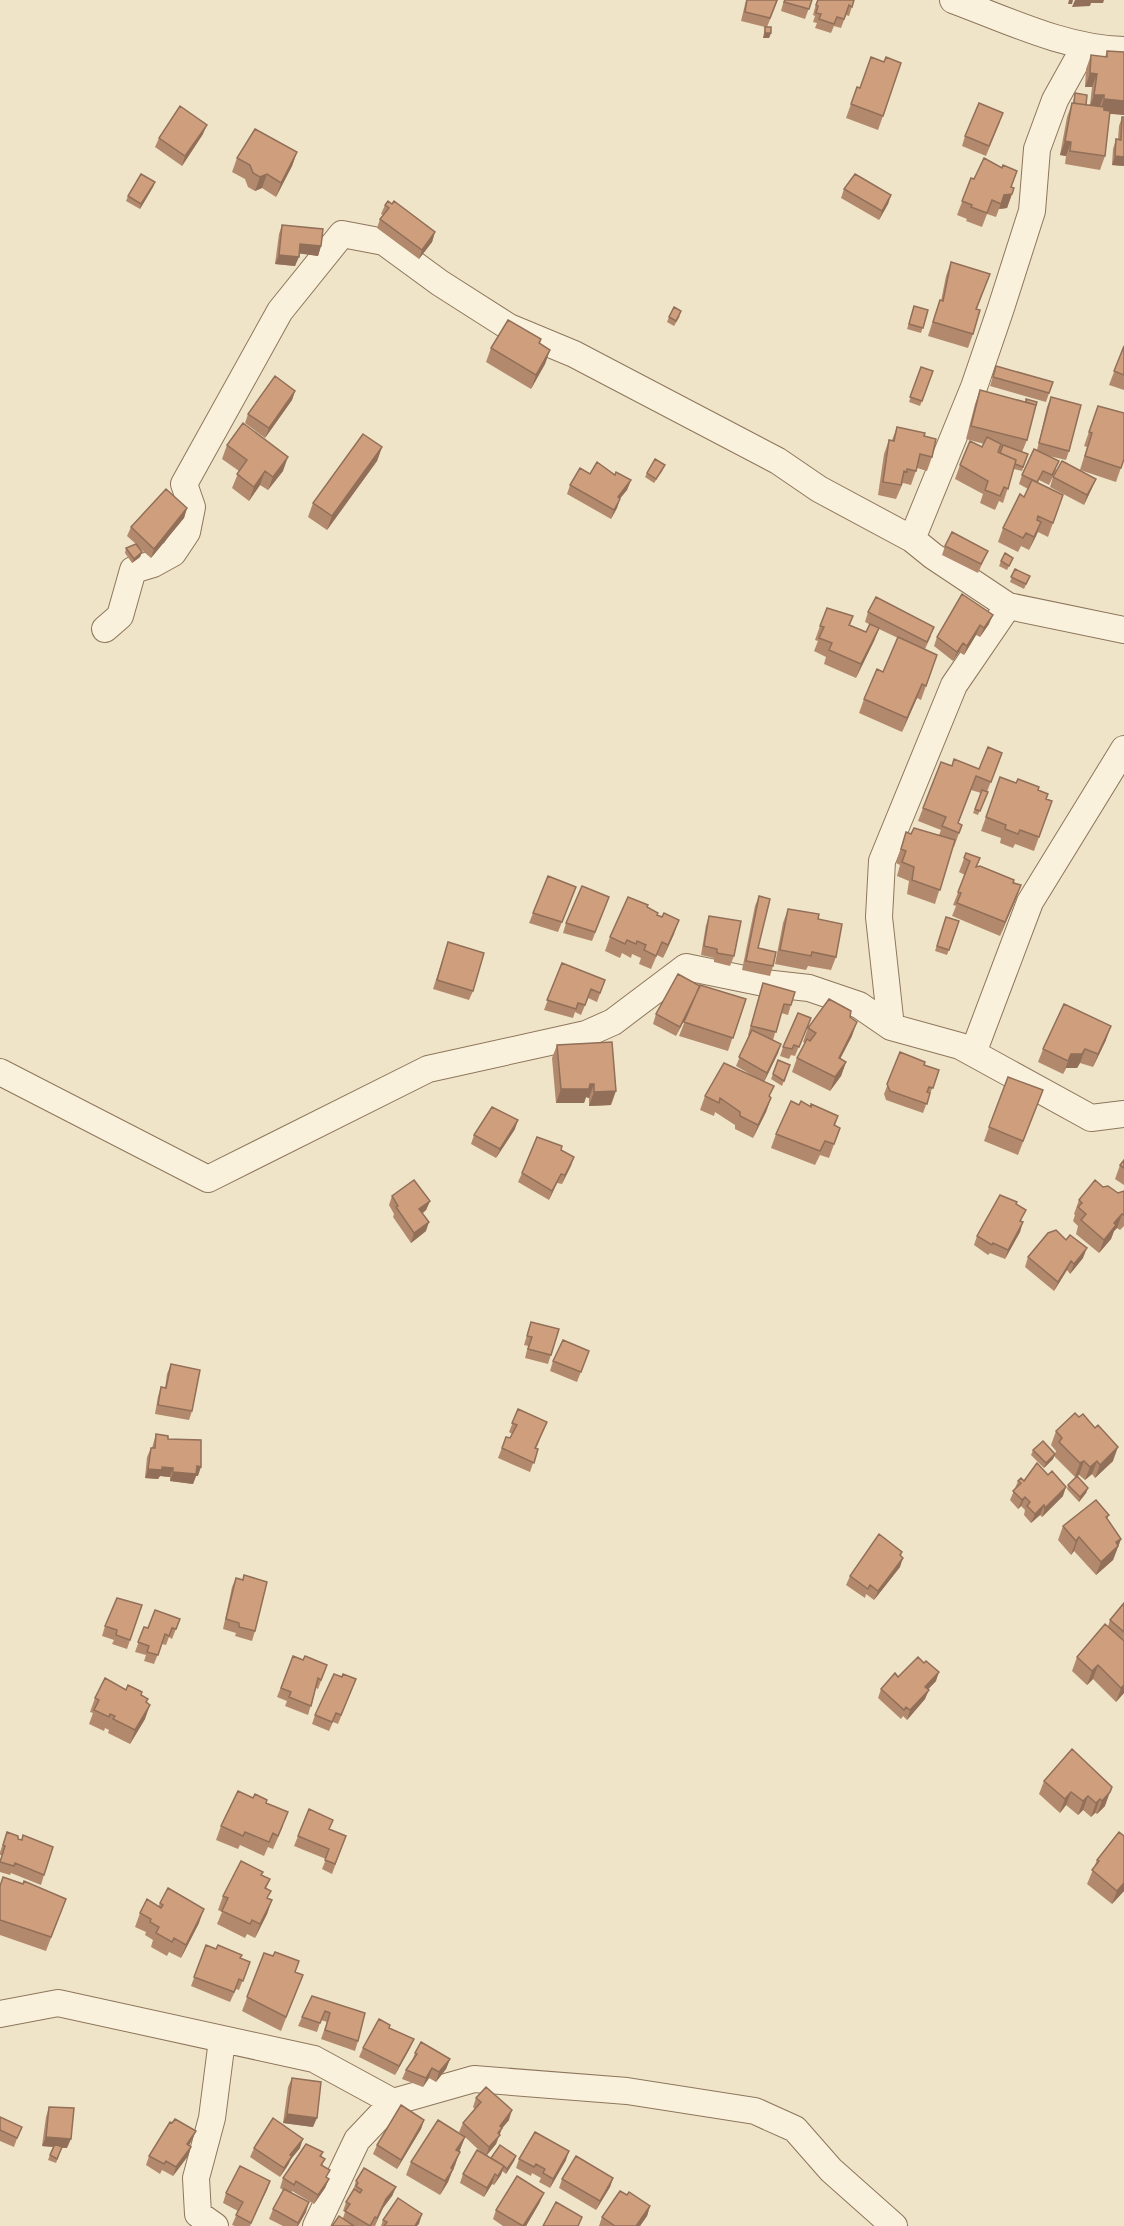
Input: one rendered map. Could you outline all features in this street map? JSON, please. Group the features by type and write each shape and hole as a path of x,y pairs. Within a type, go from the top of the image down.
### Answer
{"street":[{"path":"953,0 1085,46 1124,50"},
{"path":"912,539 974,387 1032,211 1037,148 1055,100 1085,46"},
{"path":"105,629 120,616 133,570 153,564 173,553 187,532 192,507 184,484 280,311 342,234 384,242 440,283 509,327 574,354 778,461 819,489 912,539 933,556 1008,606 1124,630"},
{"path":"891,1027 879,917 882,861 954,685 1008,606"},
{"path":"973,1053 1030,902 1124,749"},
{"path":"0,1072 208,1179 429,1069 586,1034 613,1022 686,967 764,983 809,988 859,1005 891,1027 960,1046 1091,1118 1124,1114"},
{"path":"0,2014 58,2003 315,2060 393,2102"},
{"path":"215,2226 198,2214 196,2178 212,2118 222,2040"},
{"path":"316,2226 357,2140 393,2102 474,2079 627,2091 755,2111 795,2129 831,2169 894,2226"}],"building":[{"path":"747,0 777,0 770,18 745,12"},
{"path":"785,0 812,0 809,9 784,2"},
{"path":"818,0 854,0 852,7 849,5 844,19 837,17 834,24 819,19 821,14 816,13"},
{"path":"765,27 771,27 771,33 765,33"},
{"path":"1107,51 1124,52 1124,101 1104,99 1104,95 1094,95 1097,74 1090,73 1091,55 1107,57"},
{"path":"871,57 884,62 886,57 901,63 883,116 851,104 857,87 860,88"},
{"path":"1075,93 1087,95 1086,105 1074,103"},
{"path":"979,103 1003,113 989,146 965,136"},
{"path":"1072,103 1104,107 1104,110 1110,111 1105,156 1070,151 1071,142 1065,141"},
{"path":"180,106 207,125 185,156 159,138"},
{"path":"1122,117 1124,117 1124,157 1115,156 1116,139 1121,140"},
{"path":"255,129 297,152 281,183 267,174 260,177 253,173 250,165 237,158"},
{"path":"984,158 1002,168 1003,165 1017,171 1011,187 1014,188 1012,194 1004,195 1001,204 992,200 987,213 962,201 971,178 974,179"},
{"path":"141,174 155,182 141,204 128,196"},
{"path":"855,174 891,195 882,211 844,189"},
{"path":"388,201 392,204 394,201 435,232 422,250 380,219 389,208 385,205"},
{"path":"282,225 323,229 321,246 300,244 299,257 279,255"},
{"path":"951,262 990,274 976,309 980,310 973,334 933,322 940,300 943,301"},
{"path":"914,306 928,310 923,328 909,324"},
{"path":"674,307 681,311 676,321 669,317"},
{"path":"508,320 541,339 539,343 550,350 536,375 491,348"},
{"path":"1124,346 1124,375 1114,371"},
{"path":"996,366 1053,382 1049,393 993,377"},
{"path":"921,367 933,371 922,401 910,397"},
{"path":"275,376 295,391 269,428 248,414"},
{"path":"980,390 1036,405 1027,440 971,426"},
{"path":"1051,397 1081,405 1069,451 1039,443"},
{"path":"1026,399 1037,402 1034,412 1036,405 1026,402"},
{"path":"1098,406 1124,413 1124,459 1121,468 1085,456 1092,433 1089,432"},
{"path":"243,423 288,457 273,477 265,471 254,487 237,474 247,460 227,445"},
{"path":"897,427 925,433 924,436 936,439 932,457 920,454 916,471 907,469 907,472 904,471 901,485 883,482 889,440 894,441"},
{"path":"363,434 382,447 332,516 313,503"},
{"path":"987,437 1001,444 998,452 1016,460 1008,489 1004,487 1000,496 985,490 988,481 960,465 970,441 982,447"},
{"path":"1003,445 1028,454 1023,467 1015,464 1016,460 1000,453"},
{"path":"1034,449 1059,461 1052,475 1043,471 1037,482 1022,475"},
{"path":"655,459 665,465 656,479 647,473"},
{"path":"1062,461 1096,479 1087,495 1053,477"},
{"path":"597,462 615,475 616,472 631,480 618,497 620,499 614,510 570,485 580,468 590,474"},
{"path":"1032,480 1063,495 1053,523 1038,516 1037,520 1041,522 1034,537 1026,533 1023,538 1003,528 1020,494 1024,497"},
{"path":"166,489 187,508 154,549 131,527"},
{"path":"952,532 988,551 981,564 945,546"},
{"path":"136,544 142,552 134,559 126,548"},
{"path":"1005,553 1013,558 1009,566 1001,561"},
{"path":"1015,569 1030,576 1026,584 1011,577"},
{"path":"962,594 993,615 984,628 980,625 967,646 963,643 957,652 937,637"},
{"path":"876,597 934,627 927,642 868,612"},
{"path":"827,608 853,616 849,625 866,632 870,624 879,628 861,664 829,650 832,643 819,638 824,627 820,626"},
{"path":"898,637 937,655 926,686 922,684 907,718 864,699 877,669 883,672"},
{"path":"988,747 1002,753 991,782 976,776 958,823 962,825 959,833 942,826 946,817 923,808 941,762 952,766 954,759 979,769"},
{"path":"1000,777 1016,783 1018,779 1039,787 1038,790 1048,794 1046,799 1052,801 1039,837 1020,830 1018,834 1005,829 1006,825 986,817"},
{"path":"982,790 988,792 980,811 975,809"},
{"path":"914,828 955,840 940,890 912,880 914,867 902,862 906,851 901,849 906,832 911,834"},
{"path":"966,853 980,858 976,867 980,866 1021,885 1005,922 957,903 961,893 958,892 970,861 964,858"},
{"path":"548,876 576,887 562,922 533,913"},
{"path":"582,886 609,897 595,932 566,923"},
{"path":"759,896 770,899 758,948 776,952 773,966 746,961"},
{"path":"628,897 648,905 647,907 658,913 657,915 662,917 664,913 679,920 668,945 662,942 656,956 644,950 646,945 637,941 636,944 627,940 625,944 610,937"},
{"path":"788,909 819,914 818,919 842,924 836,957 812,952 811,956 780,950"},
{"path":"709,916 741,921 734,956 717,953 717,949 704,946"},
{"path":"946,917 959,921 949,950 937,946"},
{"path":"448,942 484,953 473,991 437,980"},
{"path":"562,963 605,980 600,993 591,989 585,1005 578,1003 576,1009 547,1000"},
{"path":"678,974 700,986 680,1027 656,1014"},
{"path":"763,983 795,992 791,1005 784,1004 776,1032 751,1026"},
{"path":"700,985 746,999 733,1038 684,1022"},
{"path":"829,999 851,1011 850,1017 857,1022 839,1058 846,1062 835,1077 797,1058 807,1039 810,1041 816,1033 808,1028"},
{"path":"1064,1004 1111,1026 1098,1054 1085,1049 1082,1054 1071,1054 1068,1061 1043,1049"},
{"path":"798,1013 811,1018 799,1047 794,1045 792,1049 783,1047"},
{"path":"752,1030 781,1044 767,1073 739,1057"},
{"path":"612,1042 616,1091 594,1092 594,1084 590,1084 589,1089 561,1089 557,1045"},
{"path":"900,1052 939,1070 933,1088 929,1087 927,1092 930,1093 927,1104 890,1091 887,1084"},
{"path":"778,1060 790,1065 784,1081 773,1074"},
{"path":"724,1063 774,1086 758,1125 740,1116 740,1112 720,1098 719,1103 705,1096"},
{"path":"1008,1077 1043,1090 1023,1141 989,1127"},
{"path":"791,1101 799,1105 801,1101 811,1107 811,1104 838,1116 834,1125 840,1128 834,1144 825,1141 820,1151 776,1134"},
{"path":"492,1107 518,1120 500,1149 474,1135"},
{"path":"537,1137 562,1146 561,1150 574,1157 565,1175 561,1174 552,1191 522,1173"},
{"path":"414,1180 430,1201 419,1209 429,1222 414,1233 396,1207 398,1206 392,1196"},
{"path":"1095,1180 1103,1187 1108,1186 1118,1193 1124,1191 1124,1215 1122,1214 1114,1223 1116,1225 1104,1240 1081,1220 1086,1214 1078,1207 1082,1203 1079,1200"},
{"path":"1000,1195 1017,1202 1016,1204 1026,1210 1020,1221 1023,1222 1008,1250 993,1243 992,1245 977,1236"},
{"path":"1056,1230 1066,1240 1070,1235 1087,1248 1074,1264 1071,1261 1058,1282 1028,1257 1048,1233"},
{"path":"531,1322 559,1329 551,1355 528,1349 532,1337 527,1336"},
{"path":"563,1340 589,1351 581,1372 553,1361"},
{"path":"171,1364 200,1370 192,1411 158,1405 161,1387 166,1388"},
{"path":"518,1409 547,1422 535,1448 538,1449 534,1463 502,1448 506,1437 510,1438 517,1425 512,1423"},
{"path":"1075,1413 1079,1417 1083,1414 1095,1428 1098,1425 1118,1447 1100,1465 1097,1461 1090,1467 1084,1461 1080,1463 1059,1442 1062,1438 1056,1431"},
{"path":"156,1434 168,1436 168,1439 201,1440 201,1467 197,1466 196,1474 173,1472 173,1468 148,1469 151,1448 155,1448"},
{"path":"1043,1441 1055,1454 1046,1463 1033,1450"},
{"path":"1037,1463 1048,1475 1052,1471 1066,1487 1045,1508 1044,1505 1035,1514 1027,1506 1030,1502 1025,1497 1022,1500 1013,1491 1021,1483 1018,1481 1021,1478 1024,1481"},
{"path":"1077,1476 1088,1488 1080,1497 1068,1485"},
{"path":"1096,1500 1109,1515 1106,1517 1121,1539 1116,1542 1118,1546 1101,1562 1079,1537 1076,1541 1063,1526"},
{"path":"879,1534 902,1552 900,1555 903,1558 878,1591 870,1585 868,1589 850,1576"},
{"path":"244,1575 267,1582 255,1631 239,1627 239,1623 226,1619 236,1578 243,1580"},
{"path":"117,1598 142,1605 130,1640 116,1635 117,1630 105,1626"},
{"path":"1124,1603 1124,1632 1110,1620"},
{"path":"155,1610 180,1619 176,1629 172,1628 169,1636 165,1634 158,1655 147,1652 149,1646 138,1642 144,1627 148,1628"},
{"path":"1105,1624 1124,1641 1124,1685 1121,1688 1098,1665 1092,1671 1077,1657"},
{"path":"293,1656 303,1660 305,1656 327,1665 321,1680 318,1678 311,1706 289,1697 291,1692 281,1688"},
{"path":"918,1657 939,1672 925,1687 929,1690 910,1710 906,1707 904,1710 881,1689 895,1673 898,1677"},
{"path":"334,1674 342,1677 343,1674 356,1679 341,1715 336,1713 332,1722 315,1715"},
{"path":"105,1678 126,1690 128,1685 142,1692 141,1695 148,1699 146,1702 150,1705 135,1730 113,1719 115,1716 110,1714 109,1717 94,1710 99,1700 95,1698"},
{"path":"1072,1749 1112,1787 1102,1801 1100,1799 1096,1803 1088,1796 1083,1801 1071,1792 1065,1799 1044,1781"},
{"path":"238,1791 253,1798 255,1794 267,1800 266,1803 288,1812 278,1836 273,1833 269,1842 245,1832 243,1836 221,1826"},
{"path":"309,1809 333,1820 329,1829 346,1836 335,1864 325,1860 329,1849 298,1836"},
{"path":"7,1832 18,1836 18,1839 22,1840 23,1835 53,1847 44,1875 15,1863 14,1866 0,1862"},
{"path":"1119,1832 1124,1836 1124,1883 1117,1891 1092,1870"},
{"path":"241,1861 263,1872 261,1875 270,1879 265,1888 271,1891 267,1898 272,1900 260,1924 252,1920 250,1924 222,1911 228,1898 223,1896"},
{"path":"3,1877 23,1884 24,1881 66,1899 51,1937 0,1920 0,1886"},
{"path":"168,1888 204,1909 186,1945 174,1938 172,1942 156,1933 159,1927 140,1913 147,1899 161,1908 163,1905 160,1903"},
{"path":"206,1945 216,1949 218,1945 242,1955 240,1958 250,1962 243,1981 239,1979 234,1992 194,1977"},
{"path":"275,1952 299,1961 295,1972 303,1975 286,2017 247,1997 264,1953 273,1956"},
{"path":"312,1996 365,2013 358,2041 325,2030 330,2013 325,2011 320,2023 302,2017"},
{"path":"379,2019 390,2025 389,2028 414,2039 399,2066 363,2048"},
{"path":"421,2042 450,2059 439,2072 432,2068 426,2078 406,2070 417,2054 415,2053"},
{"path":"292,2078 321,2082 317,2118 287,2114"},
{"path":"486,2087 512,2110 500,2126 502,2128 498,2133 500,2135 489,2147 463,2123 481,2102 476,2098"},
{"path":"401,2105 424,2120 401,2160 377,2145"},
{"path":"49,2107 74,2108 71,2139 46,2137"},
{"path":"0,2117 22,2127 17,2138 0,2130"},
{"path":"273,2118 303,2139 290,2155 292,2156 284,2168 254,2148"},
{"path":"175,2119 196,2131 187,2144 191,2147 176,2167 149,2156 170,2122 172,2123"},
{"path":"438,2120 465,2137 456,2150 460,2152 445,2181 411,2162"},
{"path":"535,2132 569,2151 553,2179 543,2173 545,2169 536,2164 534,2167 519,2159"},
{"path":"55,2144 62,2147 57,2159 50,2155"},
{"path":"306,2144 323,2152 320,2156 325,2159 321,2165 330,2170 326,2177 329,2179 318,2195 296,2181 294,2185 283,2178"},
{"path":"500,2145 516,2156 507,2169 491,2158"},
{"path":"477,2150 504,2166 498,2176 495,2174 487,2188 463,2174"},
{"path":"576,2156 613,2178 600,2201 562,2179"},
{"path":"240,2166 270,2181 251,2223 236,2215 243,2202 226,2193"},
{"path":"364,2168 396,2187 370,2226 345,2211 350,2204 346,2202 354,2189 360,2193 362,2190 356,2186 358,2183 356,2181"},
{"path":"517,2176 544,2193 523,2226 496,2210"},
{"path":"284,2189 309,2202 298,2223 273,2209"},
{"path":"620,2191 627,2195 629,2192 650,2206 636,2226 615,2226 602,2217"},
{"path":"398,2198 422,2214 415,2226 384,2226 387,2222 383,2220"},
{"path":"556,2202 582,2217 578,2226 543,2226"},
{"path":"339,2216 354,2226 332,2226"}]}
